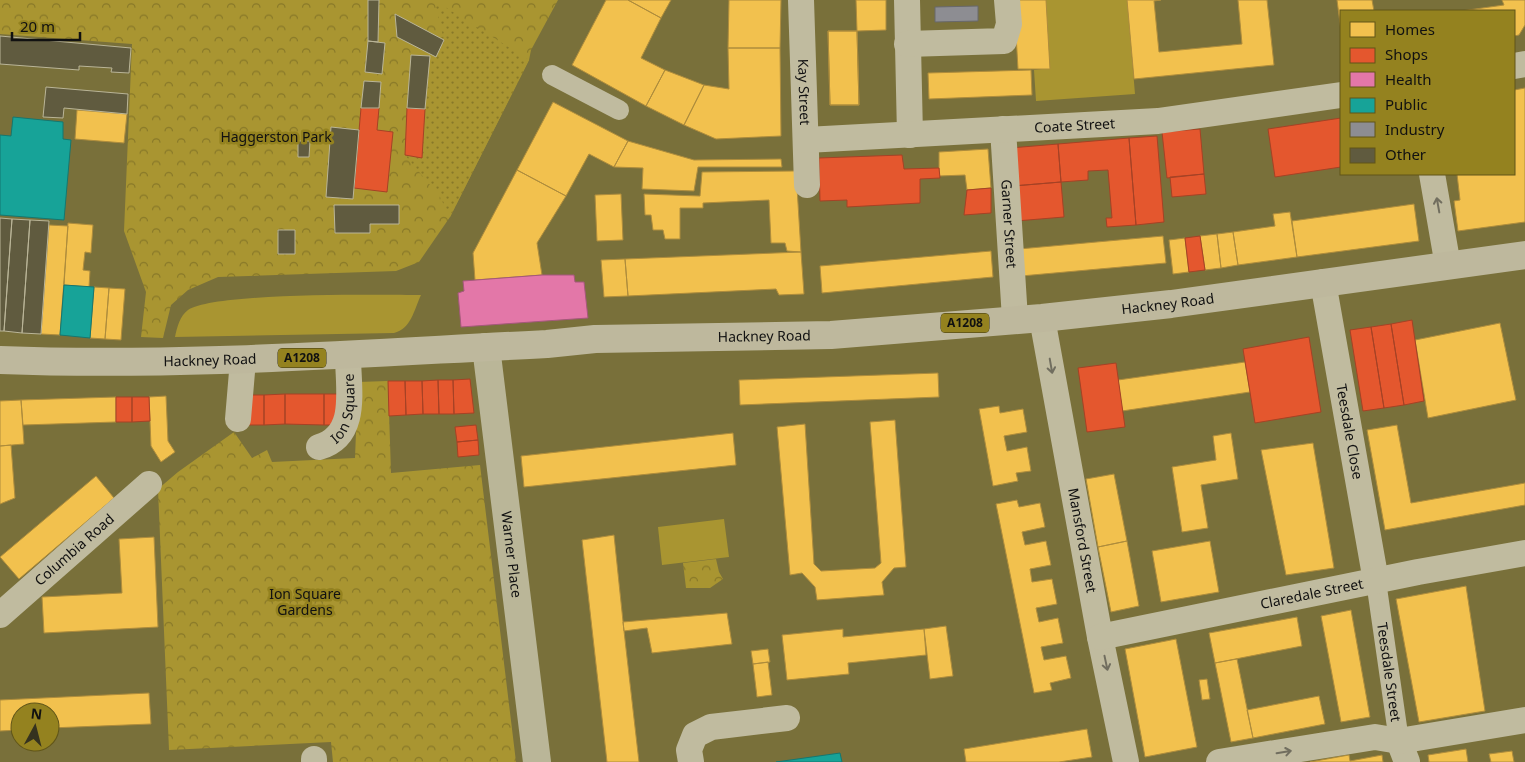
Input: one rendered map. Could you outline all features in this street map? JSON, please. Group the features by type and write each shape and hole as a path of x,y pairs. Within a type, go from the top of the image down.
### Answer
{"main road":[{"name":"Hackney Road","path":"0,360 82,363 244,360 348,356 595,339 831,334 1042,318 1171,304 1525,254"},
{"name":"Warner Place","path":"486,347 537,762"}],"street":[{"name":"Kay Street","path":"801,0 808,185"},
{"path":"907,0 910,135"},
{"path":"908,44 1004,41 1009,24 1007,0"},
{"path":"552,75 619,110"},
{"name":"Coate Street","path":"806,140 1158,121 1340,95"},
{"name":"Garner Street","path":"1003,130 1015,319"},
{"path":"1432,175 1448,266"},
{"name":"Teesdale Close","path":"1323,282 1376,581"},
{"name":"Mansford Street","path":"1042,318 1100,637 1126,762"},
{"name":"Ion Square","path":"319,447 338,438 347,421 348,356"},
{"path":"238,419 244,360"},
{"name":"Columbia Road","path":"0,615 149,484"},
{"name":"Claredale Street","path":"1100,637 1525,553"},
{"name":"Teesdale Street","path":"1376,581 1403,751"},
{"path":"691,762 689,750 695,735 711,727 787,718"},
{"path":"1219,762 1374,737 1403,751 1525,720"}],"green space":[{"name":"Haggerston Park","path":"0,0 558,0 531,50 529,60 450,217 419,262 396,271 218,277 188,290 171,305 163,338 141,337 146,292 124,231 132,44 0,34"},
{"path":"434,0 529,60 450,217 440,197 405,155 422,158 430,56 436,57 444,40"},
{"path":"1046,0 1127,0 1135,94 1036,101 1034,70 1050,68"},
{"path":"421,295 408,323 400,331 394,333 175,337 179,322 185,312 204,304 263,297"},
{"name":"Ion Square Gardens","path":"388,381 391,473 480,465 516,762 333,762 331,742 169,750 158,489 178,472 234,432 252,458 267,450 272,462 355,458 358,382"},
{"path":"724,519 729,557 662,565 658,527"},
{"path":"716,559 723,579 710,588 686,588 683,563"}],"building: Homes":[{"path":"606,0 628,0 661,18 641,58 665,70 646,106 572,65"},
{"path":"628,0 671,0 661,18"},
{"path":"729,0 781,0 780,48 728,48"},
{"path":"856,0 886,0 886,30 857,31"},
{"path":"1014,0 1046,0 1050,69 1018,69"},
{"path":"1127,0 1161,0 1154,1 1159,52 1242,44 1238,0 1267,0 1274,65 1134,79"},
{"path":"1337,0 1372,0 1374,10 1340,10 1340,23"},
{"path":"1502,0 1525,0 1525,25 1519,35 1515,36 1515,10 1468,10 1504,5"},
{"path":"828,31 857,31 859,105 830,105"},
{"path":"828,31 857,31 859,105 830,105"},
{"path":"728,48 780,48 781,136 716,139 684,125 704,85 729,89"},
{"path":"665,70 704,85 684,125 646,106"},
{"path":"1031,70 1032,95 929,99 928,73"},
{"path":"1525,88 1525,222 1458,231 1454,201 1460,200 1457,175 1515,175 1515,90"},
{"path":"553,102 628,141 614,167 589,154 566,196 517,170"},
{"path":"77,110 127,114 124,143 75,139"},
{"path":"628,141 694,160 781,159 782,167 698,167 694,191 642,189 643,168 614,167"},
{"path":"988,149 991,188 967,190 965,175 939,176 939,152"},
{"path":"517,170 566,196 537,243 542,275 475,280 473,253"},
{"path":"796,171 801,252 787,251 785,243 771,243 769,200 703,203 703,208 680,208 680,239 665,239 663,230 653,230 651,215 645,215 644,194 700,196 702,172"},
{"path":"621,194 623,240 597,241 595,195"},
{"path":"1414,204 1419,241 1297,257 1292,221"},
{"path":"1290,212 1297,257 1238,265 1233,232 1275,226 1273,214"},
{"path":"68,223 93,225 91,253 85,252 83,270 90,271 89,287 64,285"},
{"path":"49,225 68,226 60,335 41,334"},
{"path":"1233,232 1238,265 1221,268 1217,234"},
{"path":"1217,234 1221,268 1205,270 1200,236"},
{"path":"1163,236 1166,263 1021,276 1019,249"},
{"path":"1185,238 1189,272 1173,274 1169,240"},
{"path":"991,251 993,277 822,293 820,266"},
{"path":"801,252 804,294 779,295 776,289 628,296 625,259"},
{"path":"625,259 628,296 604,297 601,260"},
{"path":"94,287 109,288 105,339 90,338"},
{"path":"109,288 125,289 121,340 105,339"},
{"path":"1500,323 1516,400 1428,418 1415,340"},
{"path":"1245,362 1250,392 1122,411 1118,380"},
{"path":"938,373 939,397 740,405 739,380"},
{"path":"166,396 168,441 175,452 161,462 151,446 149,397"},
{"path":"116,397 116,422 23,425 21,400"},
{"path":"21,400 24,444 0,446 0,401"},
{"path":"999,406 1000,413 1023,409 1027,432 1004,436 1007,451 1027,447 1031,471 1016,473 1018,481 993,486 979,409"},
{"path":"895,420 906,567 894,568 882,582 884,595 817,600 815,587 802,573 790,575 777,427 805,424 814,564 821,571 875,568 881,563 870,422"},
{"path":"1397,425 1411,503 1525,483 1525,505 1385,530 1367,430"},
{"path":"733,433 736,465 524,487 521,456"},
{"path":"1231,433 1238,479 1201,485 1208,528 1182,532 1172,467 1216,460 1213,436"},
{"path":"1313,443 1334,568 1286,575 1261,450"},
{"path":"11,445 15,498 0,504 0,446"},
{"path":"1114,474 1127,541 1098,547 1086,479"},
{"path":"96,476 114,498 19,579 0,557"},
{"path":"1017,500 1019,507 1040,503 1045,527 1022,532 1025,545 1046,541 1051,565 1030,569 1032,582 1052,579 1057,604 1036,608 1039,622 1058,618 1063,643 1041,647 1044,660 1066,656 1071,678 1050,683 1052,690 1034,693 996,504"},
{"path":"614,535 639,762 607,762 582,540"},
{"path":"154,537 158,627 44,633 42,597 122,593 119,539"},
{"path":"1127,541 1139,606 1111,612 1098,547"},
{"path":"1210,541 1219,592 1161,602 1152,551"},
{"path":"1466,586 1485,711 1419,722 1396,599"},
{"path":"1351,610 1370,717 1341,722 1321,616"},
{"path":"727,613 732,644 652,653 647,628 624,631 623,622"},
{"path":"1297,617 1302,646 1215,663 1209,633"},
{"path":"946,626 953,676 930,679 924,629"},
{"path":"843,629 843,637 924,629 926,655 848,663 849,674 787,680 782,635"},
{"path":"1176,639 1197,747 1145,757 1125,649"},
{"path":"768,649 770,662 753,664 751,651"},
{"path":"1237,659 1253,738 1231,742 1215,663"},
{"path":"768,662 772,695 757,697 753,664"},
{"path":"1207,679 1210,699 1202,700 1199,680"},
{"path":"149,693 151,724 60,728 60,702 10,702 10,730 0,731 0,700"},
{"path":"1319,696 1325,724 1253,738 1247,710"},
{"path":"1087,729 1092,757 1059,762 966,762 964,749"},
{"path":"1466,749 1468,762 1429,762 1428,755"},
{"path":"1512,751 1514,762 1491,762 1489,754"},
{"path":"1349,755 1350,761 1382,755 1383,762 1310,762"}],"building: Shops":[{"path":"361,108 379,108 377,130 393,132 387,192 354,188"},
{"path":"407,108 425,109 422,158 405,155"},
{"path":"1340,118 1340,167 1275,177 1268,129"},
{"path":"1200,129 1204,174 1167,178 1162,132"},
{"path":"1157,136 1164,222 1136,225 1129,138"},
{"path":"1129,138 1136,225 1107,227 1106,218 1112,218 1108,170 1088,171 1088,180 1061,182 1058,144"},
{"path":"1058,144 1061,182 1013,186 1010,148"},
{"path":"902,155 904,169 939,168 940,178 920,179 920,203 847,207 847,200 820,201 819,158"},
{"path":"1204,174 1206,194 1172,197 1170,177"},
{"path":"1061,182 1064,217 1016,221 1013,186"},
{"path":"991,188 991,213 964,215 967,190"},
{"path":"1200,236 1205,270 1189,272 1185,238"},
{"path":"1412,320 1424,401 1404,405 1391,324"},
{"path":"1391,324 1404,405 1384,408 1371,327"},
{"path":"1371,327 1384,408 1363,411 1350,330"},
{"path":"1309,337 1321,412 1255,423 1243,349"},
{"path":"1116,363 1125,427 1087,432 1078,368"},
{"path":"470,379 474,413 454,414 453,380"},
{"path":"438,380 453,380 454,414 439,414"},
{"path":"438,380 439,414 423,414 422,381"},
{"path":"388,381 405,381 406,415 389,416"},
{"path":"405,381 422,381 423,414 406,415"},
{"path":"285,394 285,424 264,425 264,395"},
{"path":"285,394 324,394 324,425 285,424"},
{"path":"324,394 339,394 340,420 331,425 324,425"},
{"path":"249,395 264,395 264,425 245,425"},
{"path":"116,397 132,397 132,422 116,422"},
{"path":"132,397 149,397 150,421 132,422"},
{"path":"476,425 478,440 457,442 455,427"},
{"path":"478,440 479,455 458,457 457,442"}],"building: Health":[{"path":"542,275 574,275 575,282 584,282 588,318 461,327 458,293 464,291 463,281"}],"building: Public":[{"path":"13,117 63,122 63,139 71,140 64,220 0,215 0,135 11,136"},
{"path":"64,285 94,287 90,338 60,335"},
{"path":"840,753 842,762 776,762"}],"building: Industry":[{"path":"978,6 978,21 935,22 935,7"}],"building: Other":[{"path":"368,0 379,0 378,42 368,41"},
{"path":"395,14 444,40 436,57 397,37"},
{"path":"0,36 131,48 129,73 111,72 112,68 79,66 79,70 0,64"},
{"path":"368,41 385,43 382,74 365,72"},
{"path":"411,55 430,56 425,109 407,108"},
{"path":"364,81 381,82 379,108 361,108"},
{"path":"46,87 128,94 127,114 64,108 63,118 43,117"},
{"path":"331,127 359,130 353,199 326,197"},
{"path":"298,141 310,141 309,157 298,157"},
{"path":"334,205 399,205 399,224 370,224 370,233 335,233"},
{"path":"0,218 12,219 4,331 0,331"},
{"path":"12,219 30,220 22,333 4,331"},
{"path":"30,220 49,221 41,334 22,333"},
{"path":"278,230 295,230 295,254 278,254"}]}
